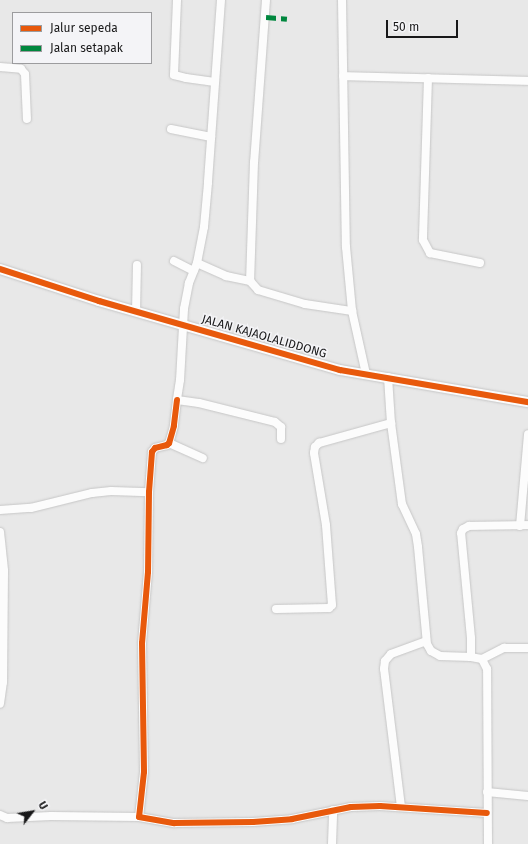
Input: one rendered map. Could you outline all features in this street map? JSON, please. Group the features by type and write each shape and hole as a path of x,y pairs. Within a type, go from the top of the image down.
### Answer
{"street":[{"path":"177,0 174,75 215,82"},
{"path":"169,443 174,426 180,380 186,297 197,263 206,205 221,0"},
{"path":"250,281 254,162 266,0"},
{"path":"342,0 346,247 352,311 366,374"},
{"path":"0,67 21,69 25,74 27,119"},
{"path":"343,76 528,81"},
{"path":"428,78 424,240 430,253 480,263"},
{"path":"171,129 211,137"},
{"path":"174,261 194,271"},
{"path":"197,263 226,276 250,281 258,290 304,304 352,311"},
{"path":"136,312 137,265"},
{"name":"JALAN KAJAOLALIDDONG","path":"0,269 136,312 340,370 528,402"},
{"path":"388,377 391,423 402,504 416,534 426,641 431,651 440,656 471,657 482,659 504,648 528,648"},
{"path":"177,400 199,403 275,422 281,427 281,439"},
{"path":"276,609 329,608 332,605 326,525 314,453 315,447 319,443 391,423"},
{"path":"471,657 470,624 461,533 463,529 469,526 524,526 528,434"},
{"path":"139,817 144,772 142,642 148,572 149,492 152,450 169,443 203,458"},
{"path":"0,510 31,508 98,492 149,492"},
{"path":"0,532 4,571 3,682 0,704"},
{"path":"401,808 384,669 385,661 391,654 426,641"},
{"path":"482,659 487,669 488,844"},
{"path":"487,792 528,796"},
{"path":"0,815 7,818 50,816 139,817 174,823 253,822 292,819 333,810 362,806 488,813"},
{"path":"332,844 333,810"}],"marked path":[{"path":"266,17 287,19"}],"cycle path":[{"path":"0,269 99,301 340,370 528,402"},
{"path":"177,400 174,426 169,443 167,445 155,448 152,452 149,492 148,572 142,643 144,772 139,817 174,823 253,822 292,819 351,807 380,806 487,813"}]}
